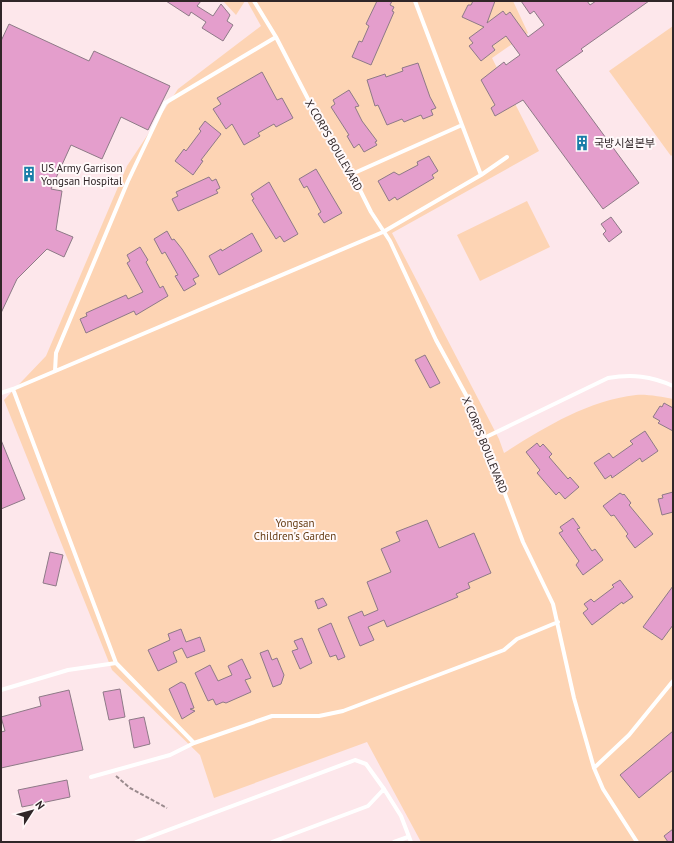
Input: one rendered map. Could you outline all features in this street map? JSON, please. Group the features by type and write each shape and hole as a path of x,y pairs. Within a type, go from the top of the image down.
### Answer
{"lane":[{"name":"X CORPS BOULEVARD","path":"254,1 276,37 323,128 352,174 371,212 395,252 436,340 472,406 523,542 553,604 574,698 594,768 603,789 638,842"},
{"path":"415,1 481,175"},
{"path":"56,371 56,353 128,181 165,103 276,37"},
{"path":"352,174 462,125"},
{"path":"1,393 383,232 481,175 507,157"},
{"path":"484,438 608,378 631,375 640,376 653,378 673,386"},
{"path":"13,389 116,663 194,743"},
{"path":"91,777 170,755 194,743 272,716 319,716 343,711 504,650 517,639 558,622"},
{"path":"1,690 68,670 116,663"},
{"path":"594,768 629,735 673,681"},
{"path":"136,842 355,760 366,764 384,789 401,816 411,842"},
{"path":"272,842 368,806 384,789"},
{"path":"394,842 408,837"}],"path":[{"path":"110,772 130,788 167,808"}],"green space":[{"path":"223,1 245,1 236,15"},
{"name":"Yongsan Children's Garden","path":"247,1 513,1 528,33 492,58 539,151 392,233 499,439 504,453 567,416 600,403 636,395 650,395 673,399 673,842 421,842 367,742 214,798 200,755 112,670 4,400 46,356 127,166 178,89 261,26"},
{"path":"673,26 673,154 671,156 609,71"},
{"path":"527,201 550,247 480,281 457,235"}],"building":[{"path":"166,1 201,1 197,6 213,16 221,4 230,15 227,21 233,25 223,41 202,28 206,22 191,12 189,16"},
{"path":"377,1 392,1 390,5 394,7 392,11 394,12 371,65 352,57 359,41 362,42 369,26 366,24"},
{"path":"473,1 495,1 487,23 503,11 506,15 510,12 528,37 544,25 534,11 530,14 521,1 587,1 590,5 596,1 649,1 581,49 583,51 556,70 639,183 603,209 523,100 495,116 491,108 495,105 481,80 504,62 506,65 520,55 506,36 492,46 495,50 481,61 469,46 473,43 469,38 484,27 462,17 468,5 471,5"},
{"name":"US Army Garrison Yongsan Hospital","path":"9,24 89,61 94,51 170,86 148,130 121,117 102,159 71,145 51,189 62,191 56,230 73,237 64,257 47,249 17,279 1,313 1,41"},
{"path":"418,63 430,97 436,108 431,110 433,115 423,119 421,115 404,122 402,119 387,125 378,105 375,106 367,80 385,74 386,77 403,71 402,68"},
{"path":"262,72 277,100 282,98 293,118 276,127 274,124 258,133 260,136 244,145 232,124 226,129 213,109 221,104 217,98"},
{"path":"349,90 359,106 355,107 362,121 377,141 375,142 377,145 364,152 359,144 354,148 347,136 349,135 331,107 335,104 333,100"},
{"path":"205,121 221,134 201,160 203,161 193,175 175,161 184,149 186,151 201,131 199,129"},
{"path":"429,156 438,171 432,175 434,178 397,200 395,197 389,201 378,181 394,172 399,175 418,165 417,162"},
{"path":"316,169 342,213 324,223 318,214 321,212 307,186 304,188 299,179"},
{"path":"209,177 212,181 216,179 220,188 216,190 218,193 178,211 172,199 178,196 176,192"},
{"path":"269,182 298,234 284,242 280,236 276,239 252,200 254,199 251,194"},
{"path":"611,217 622,232 609,242 603,234 606,231 601,224"},
{"path":"167,231 172,240 174,239 182,249 199,276 193,279 196,284 184,291 175,276 178,275 165,252 162,254 154,239"},
{"path":"252,233 262,251 219,275 209,256 221,249 222,251"},
{"path":"140,247 148,260 146,262 160,288 163,286 168,296 136,315 134,311 86,333 80,319 87,316 86,313 126,295 128,299 143,292 127,263 130,261 127,255"},
{"path":"425,355 440,383 430,388 415,360"},
{"path":"664,403 673,408 673,431 658,423 660,421 653,417 660,406 662,407"},
{"path":"645,431 658,451 642,462 640,458 612,478 611,475 605,479 594,463 609,453 613,458 633,444 630,441"},
{"path":"1,440 25,499 1,509"},
{"path":"537,443 540,447 543,444 552,454 549,457 568,479 570,477 579,487 565,499 559,492 556,495 537,473 540,470 526,452"},
{"path":"673,492 673,512 662,515 658,499 663,498 662,495"},
{"path":"620,493 623,495 624,494 631,503 629,505 653,534 635,548 626,536 628,534 614,515 611,516 603,506"},
{"path":"573,518 580,528 577,529 592,551 595,549 603,560 583,575 576,565 579,561 559,533 563,531 560,527"},
{"path":"427,520 439,548 474,533 491,573 468,583 470,588 456,594 458,597 387,627 384,620 368,627 374,640 360,646 348,617 362,611 364,616 378,610 367,582 391,572 381,549 400,541 396,532"},
{"path":"50,552 63,555 56,586 43,583"},
{"path":"620,580 633,597 623,604 622,602 592,625 583,613 588,609 584,604 591,599 594,602 614,587 612,585"},
{"path":"673,586 673,625 662,640 643,627"},
{"path":"323,598 327,605 318,609 315,601"},
{"path":"331,623 345,657 338,660 336,655 330,657 318,629"},
{"path":"181,629 186,642 200,637 205,651 187,658 182,648 173,652 177,662 158,671 148,650 170,640 168,634"},
{"path":"302,638 312,663 300,669 292,651 298,649 294,641"},
{"path":"268,650 272,660 277,658 284,675 281,684 273,687 260,653"},
{"path":"242,659 251,678 245,680 251,692 226,703 223,702 216,705 213,699 208,701 195,673 210,665 218,681 232,675 228,666"},
{"path":"181,682 185,684 194,708 190,709 195,711 182,719 169,689"},
{"path":"120,689 125,717 109,720 103,692"},
{"path":"69,690 83,750 1,768 1,732 5,731 1,717 41,706 39,697"},
{"path":"144,717 150,744 134,748 129,720"},
{"path":"673,731 673,770 639,798 620,775"},
{"path":"67,780 70,797 22,807 18,790"},
{"path":"673,829 673,842 668,842 664,836"}],"place":[{"name":"국방시설본부","path":"582,143"},
{"name":"US Army Garrison Yongsan Hospital","path":"29,174"}]}
